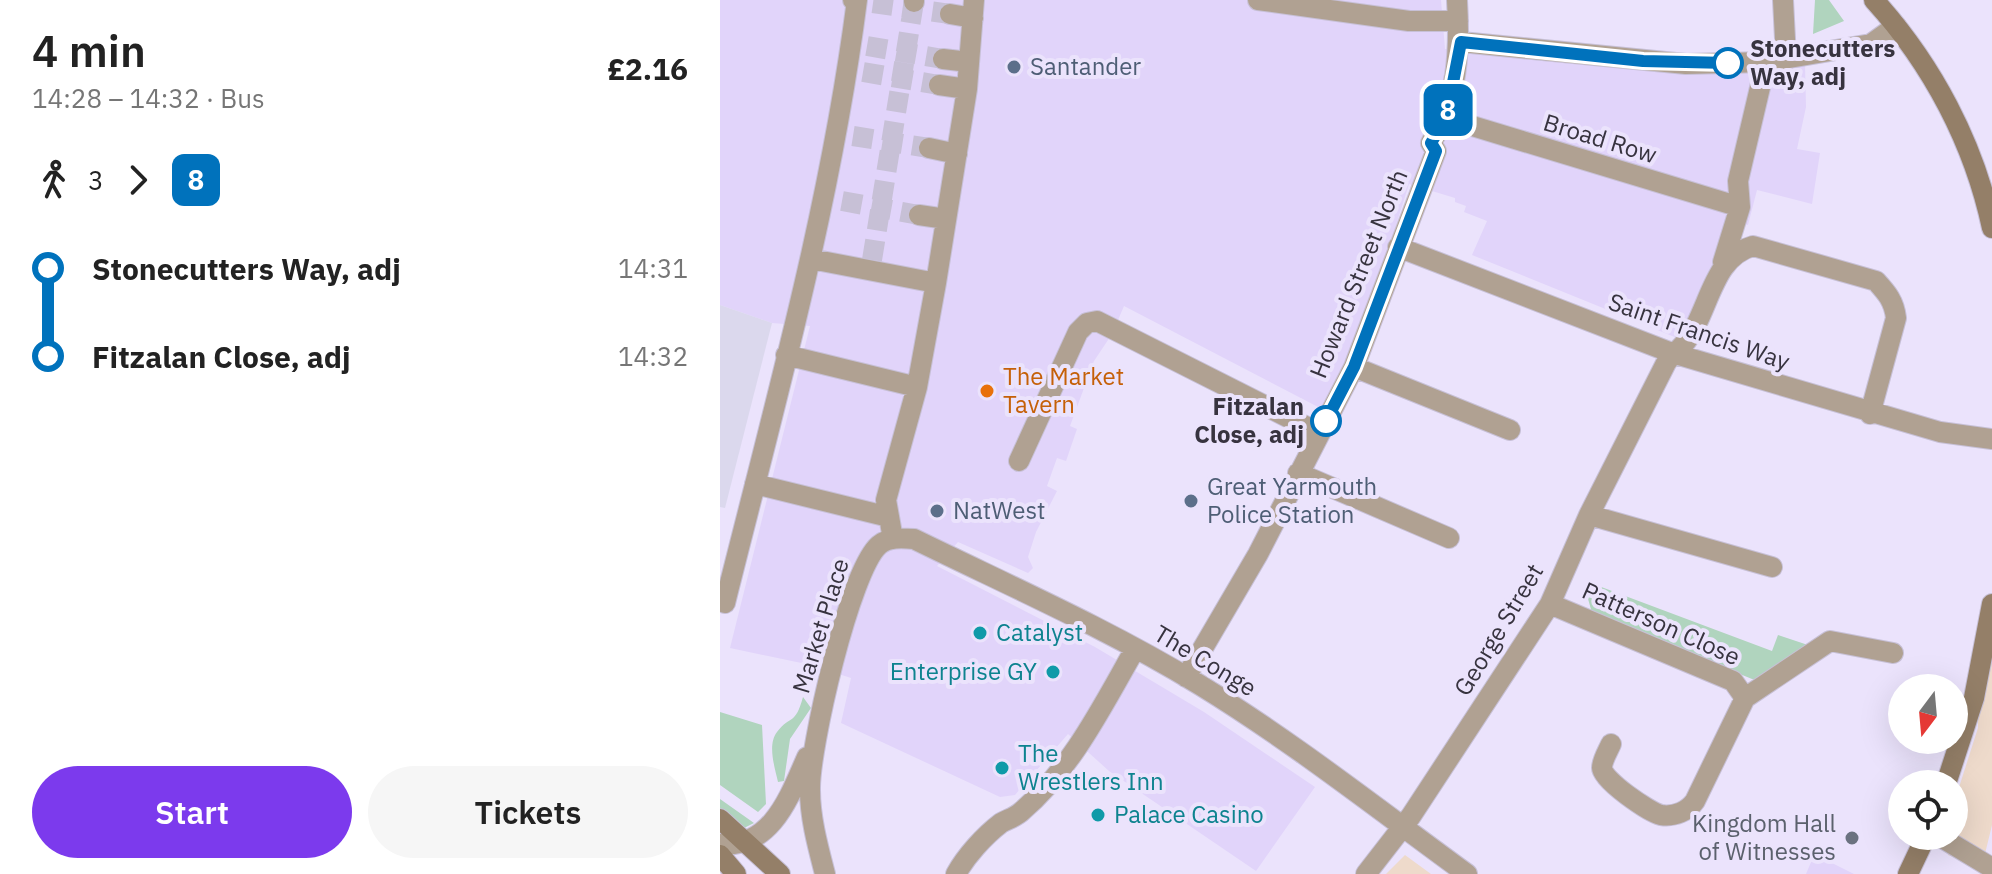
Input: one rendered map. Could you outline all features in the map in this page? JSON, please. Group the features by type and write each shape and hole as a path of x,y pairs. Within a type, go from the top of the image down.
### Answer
{"main road":[{"path":"1874,0 1936,82 1967,144 1992,228"},
{"path":"1951,770 1974,698 1992,604"},
{"path":"720,819 780,874"},
{"path":"1908,874 1919,850"},
{"path":"720,855 736,874"}],"street":[{"path":"1258,0 1409,21 1458,10"},
{"path":"1719,273 1740,207 1738,181 1776,60 1783,0"},
{"path":"720,601 725,603 811,259 832,199 859,45 860,1"},
{"path":"893,539 886,500 917,387 967,89 973,9 950,14"},
{"name":"Howard Street North","path":"1186,677 1258,554 1354,367 1436,151 1431,143 1446,118 1461,42 1458,10"},
{"path":"1461,42 1686,64 1776,60 1871,44 1896,26"},
{"path":"943,59 969,62"},
{"path":"939,85 967,89"},
{"name":"Broad Row","path":"1446,118 1740,207"},
{"path":"929,148 957,154"},
{"path":"919,215 946,219"},
{"path":"1719,273 1736,251 1753,246 1876,281 1895,305 1896,318 1870,414"},
{"name":"Saint Francis Way","path":"1398,247 1672,353 1870,414 1940,432 1992,439"},
{"path":"811,259 871,266 936,283"},
{"name":"George Street","path":"1366,874 1403,827 1550,604 1589,515 1672,353 1683,345 1719,273"},
{"path":"1019,461 1078,332 1087,323 1097,321 1319,433"},
{"path":"786,355 917,387"},
{"path":"1354,367 1510,430"},
{"path":"1298,473 1449,538"},
{"path":"755,484 889,517"},
{"path":"1589,515 1772,567"},
{"name":"The Conge","path":"893,539 914,539 1027,592 1186,677 1318,764 1467,874"},
{"name":"Market Place","path":"720,844 742,840 767,829 781,816 815,739 859,580 875,550 880,544 893,539"},
{"name":"Patterson Close","path":"1550,604 1733,681 1745,698"},
{"name":"Patterson Close","path":"1611,744 1602,769 1605,779 1652,811 1661,815 1677,814 1689,809 1695,801 1745,698 1830,641 1893,653"},
{"path":"956,874 963,861 1001,823 1022,812 1073,752 1112,694 1135,649"},
{"name":"Market Place","path":"815,739 810,790 825,874"},
{"path":"1962,850 1992,868"}],"shaded area":[{"path":"720,0 1441,0 1445,49 1805,64 1806,107 1797,149 1820,153 1812,204 1757,190 1748,225 1729,220 1722,245 1682,340 1472,255 1487,221 1464,212 1466,206 1455,202 1455,198 1409,184 1381,273 1327,408 1320,408 1124,306 1112,334 1094,361 1070,426 1077,429 1066,461 1057,458 1047,486 1057,491 1036,532 1028,557 1033,568 1028,573 958,542 937,566 1095,647 1204,712 1315,787 1256,871 1109,771 1068,734 1015,795 1000,797 841,723 851,678 811,665 730,648 810,326 772,323 720,305"},
{"path":"720,305 772,323 725,508 720,507"},
{"path":"1992,629 1992,825 1984,858 1992,872 1948,855 1948,850 1968,850 1968,770 1965,770 1978,728 1978,702"},
{"path":"1405,855 1431,874 1386,874"},
{"path":"1814,855 1818,856 1854,874 1806,874"}],"green space":[{"path":"1815,0 1829,0 1844,21 1813,34"},
{"path":"1588,582 1772,651 1778,635 1808,645 1760,679 1752,679 1592,613 1585,588"},
{"path":"803,697 811,708 790,739 784,781 778,782 773,757 774,737 795,716"},
{"path":"720,712 762,725 766,804 758,812 720,785"},
{"path":"720,799 754,823 740,830 720,816"}],"tunnel":[{"path":"872,260 914,2"},
{"path":"873,3 950,14"},
{"path":"867,46 943,59"},
{"path":"863,72 939,85"},
{"path":"853,136 929,148"},
{"path":"842,201 919,215"}],"bus line":[{"name":"8","path":"1326,421 1354,367 1436,151 1431,143 1446,118 1461,42 1643,61 1728,63"}],"place":[{"name":"Stonecutters Way, adj","path":"1728,63"},
{"name":"Santander","path":"1014,67"},
{"name":"The Market Tavern","path":"987,391"},
{"name":"Fitzalan Close, adj","path":"1326,421"},
{"name":"Great Yarmouth Police Station","path":"1191,501"},
{"name":"NatWest","path":"937,511"},
{"name":"Catalyst","path":"980,633"},
{"name":"Enterprise GY","path":"1053,672"},
{"name":"The Wrestlers Inn","path":"1002,768"},
{"name":"Palace Casino","path":"1098,815"},
{"name":"Kingdom Hall of Witnesses","path":"1852,838"}]}
